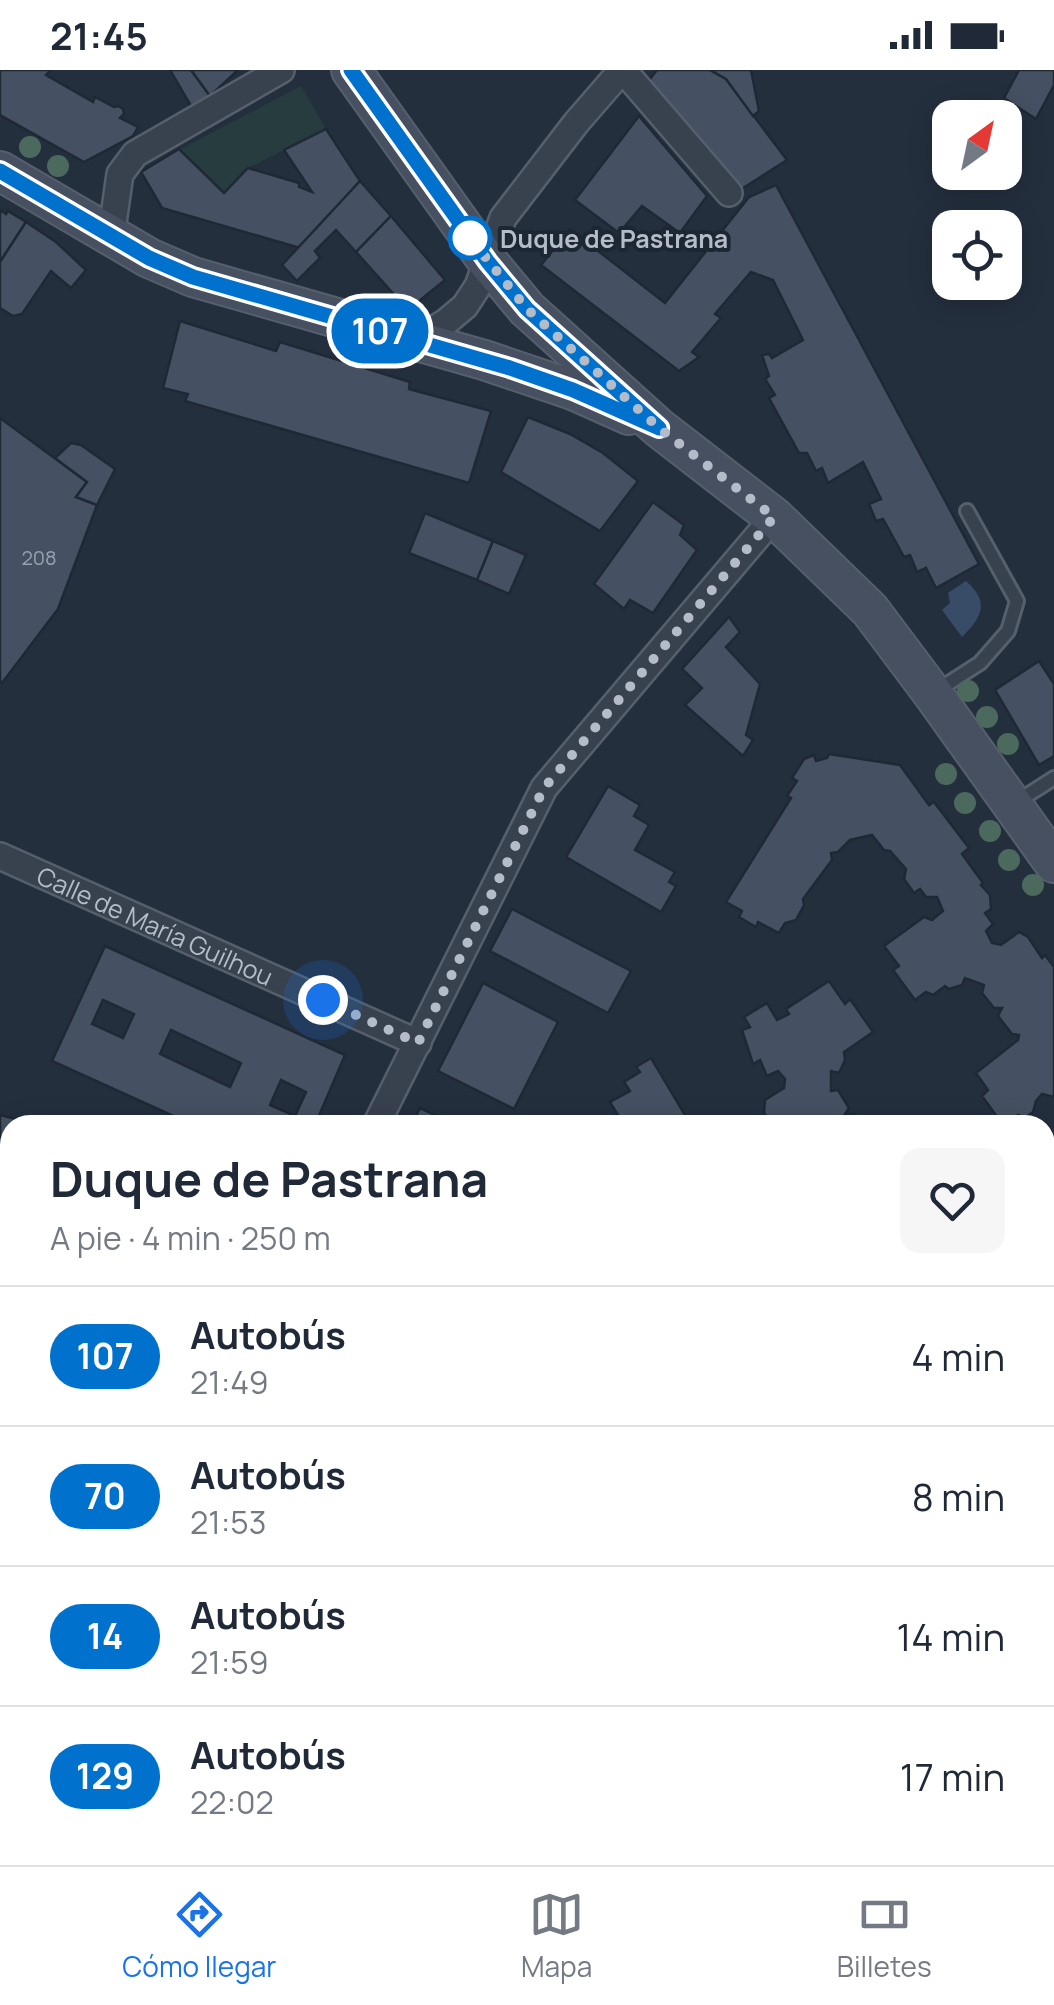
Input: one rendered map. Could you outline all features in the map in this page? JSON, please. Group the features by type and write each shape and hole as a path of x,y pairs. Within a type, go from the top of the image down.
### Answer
{"main road":[{"path":"351,70 488,262 527,309 659,428 774,517 870,610 1054,863"},
{"path":"0,171 149,258 193,277 548,381 659,428"}],"street":[{"path":"111,237 120,174 135,154 281,70"},
{"path":"415,341 465,306 478,286 503,218 622,70 729,193"},
{"path":"381,1115 544,788 774,517"},
{"name":"Calle de María Guilhou","path":"0,856 418,1043"}],"lane":[{"path":"933,694 980,663 1008,631 1016,602 966,511"},
{"path":"1013,804 1054,778"}],"green space":[{"path":"301,86 326,129 246,169 224,193 179,150"}],"water":[{"path":"966,581 981,603 978,617 962,637 942,610 950,603 948,593"}],"building":[{"path":"0,70 51,70 46,75 93,102 95,97 119,106 124,114 120,118 138,127 133,136 84,162 0,115"},
{"path":"170,70 191,70 210,96 191,106"},
{"path":"191,70 238,70 210,96"},
{"path":"657,70 710,70 726,79 787,160 740,190 647,83"},
{"path":"710,70 751,70 759,111 753,116 726,79"},
{"path":"1019,70 1054,70 1054,85 1036,119 1022,110 1022,100 1004,98"},
{"path":"639,116 707,196 680,233 642,206 619,233 575,200"},
{"path":"326,129 360,181 300,248 162,208 141,172 179,149 224,193 248,168 299,183 299,187 312,192 284,150"},
{"path":"360,181 391,216 356,252 336,230 315,251 320,258 297,281 282,265"},
{"path":"776,185 979,564 936,588 926,568 917,572 910,555 904,557 883,519 876,521 869,504 881,499 863,462 828,483 822,468 816,471 807,453 799,453 769,398 775,395 765,379 769,376 762,355 772,358 803,340 773,280 751,272 715,314 721,318 692,352 699,357 679,371 541,265 570,229 665,303 749,197"},
{"path":"0,210 26,222 0,262"},
{"path":"391,216 445,280 408,310 356,252"},
{"path":"26,222 56,242 86,270 71,288 51,271 22,314 13,316 0,308 0,262"},
{"path":"180,321 276,351 280,342 410,382 409,389 491,411 469,483 185,401 188,394 163,388"},
{"path":"528,417 603,453 638,481 600,531 501,472"},
{"path":"0,418 87,482 76,497 97,505 58,609 2,683 0,681"},
{"path":"71,443 81,445 115,469 97,505 76,497 87,482 55,458"},
{"path":"653,502 684,525 680,535 697,550 653,613 630,600 624,609 594,584"},
{"path":"425,513 493,541 477,580 409,553"},
{"path":"493,541 526,555 509,594 477,580"},
{"path":"729,617 740,632 726,647 760,684 746,735 753,740 743,756 685,705 702,688 682,669"},
{"path":"1039,661 1054,684 1054,756 1039,765 995,690"},
{"path":"829,754 900,765 929,805 934,802 969,848 962,854 990,895 991,909 985,913 993,924 986,931 992,943 1001,945 1019,932 1054,967 1054,1097 1042,1094 1029,1115 996,1115 982,1096 988,1090 976,1073 1018,1040 1019,1035 1012,1034 998,1016 1002,1008 994,1008 982,993 984,985 965,978 962,985 949,989 945,986 933,995 926,992 915,1000 893,970 899,966 884,946 924,917 932,920 943,911 937,897 926,897 920,889 914,893 904,879 906,869 872,835 850,840 838,852 831,853 832,860 803,899 796,920 785,923 779,933 758,922 756,927 739,917 742,911 726,902 791,798 787,796 797,781 792,778 804,759 814,755 816,761"},
{"path":"608,786 640,805 634,816 649,825 635,850 675,872 669,882 676,886 661,912 566,857"},
{"path":"512,909 631,971 608,1013 490,951"},
{"path":"105,946 345,1055 319,1115 295,1115 306,1092 281,1080 270,1105 293,1115 171,1115 52,1061","holes":["103,1000 134,1014 123,1038 92,1024","171,1030 241,1063 230,1087 160,1054"]},
{"path":"829,981 845,1004 850,999 873,1032 844,1052 839,1073 831,1071 831,1091 838,1090 849,1108 845,1114 855,1115 764,1113 765,1100 784,1088 785,1079 778,1071 767,1076 760,1060 753,1064 742,1030 750,1027 744,1017 767,1003 777,1020 789,1014 786,1009"},
{"path":"483,983 558,1022 514,1109 438,1071"},
{"path":"651,1058 685,1115 618,1115 610,1102 630,1091 624,1082 640,1072 636,1067"}],"bus line":[{"name":"107","path":"0,171 149,258 193,277 510,368 573,390 659,428 527,309 488,262 351,70"}],"place":[{"name":"Duque de Pastrana","path":"470,238"}],"route":[{"path":"323,1000 418,1043 544,788 774,517 659,428 527,309 470,238"}]}
